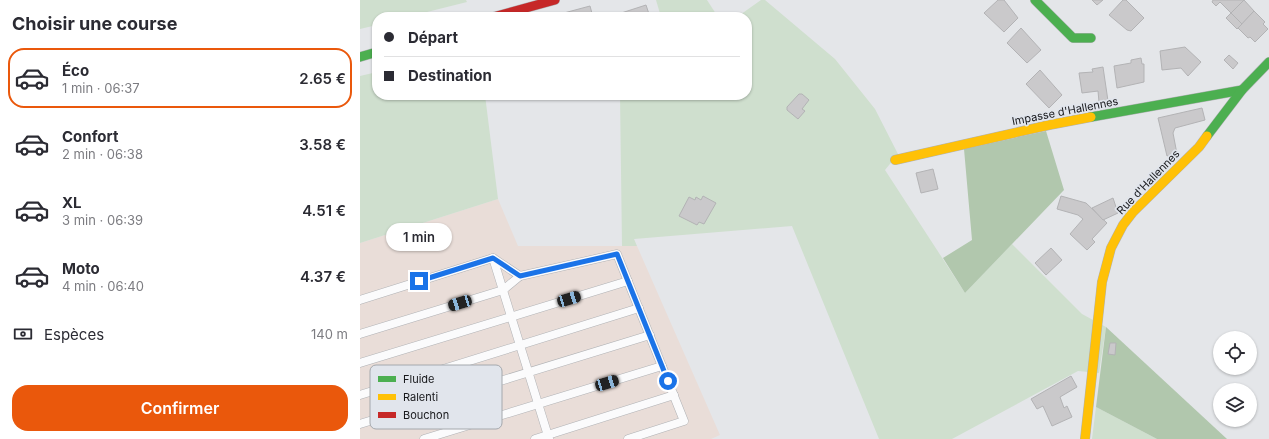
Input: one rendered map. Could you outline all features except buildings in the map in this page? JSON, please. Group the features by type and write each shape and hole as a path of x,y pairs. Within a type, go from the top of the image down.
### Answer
{"street":[{"path":"511,12 555,0"},
{"path":"1035,0 1073,38 1091,38"},
{"path":"360,48 372,45"},
{"path":"360,57 372,53"},
{"name":"Rue d'Hallennes","path":"1086,439 1102,282 1111,248 1123,225 1133,212 1199,147 1242,90 1269,62"},
{"name":"Impasse d'Hallennes","path":"895,160 1045,126 1242,90"}],"lane":[{"path":"360,334 503,290 520,276 617,254 684,421 628,439"},
{"path":"493,258 520,276"},
{"path":"493,258 548,437"},
{"path":"360,300 493,258"},
{"path":"360,363 628,281"},
{"path":"455,365 639,308"},
{"path":"502,380 650,335"},
{"path":"502,415 662,366"},
{"path":"360,394 370,391"},
{"path":"535,439 548,437 674,395"},
{"path":"360,424 370,421"},
{"path":"424,439 457,429"}],"shaded area":[{"path":"498,199 518,246 637,246 720,435 711,439 360,439 360,243"}],"green space":[{"path":"360,0 466,0 467,2 427,12 372,12 372,26 360,29"},
{"path":"656,0 707,0 715,12 660,12"},
{"path":"761,0 765,0 835,59 875,109 898,154 885,170 965,293 1012,244 1082,314 1106,327 1099,373 1078,371 952,439 879,439 792,226 634,239 637,246 622,246 620,100 752,100 752,12 744,12"},
{"path":"372,73 372,100 486,100 498,199 360,243 360,76"},
{"path":"1046,131 1064,190 965,293 943,258 972,240 964,149"},
{"path":"1106,327 1227,439 1157,439 1096,407"},
{"path":"1096,407 1157,439 1092,439"}],"traffic: fast":[{"path":"1035,0 1073,38 1091,38"},
{"path":"360,57 372,53"},
{"path":"1207,136 1242,90 1269,62"},
{"path":"1091,117 1242,90"}],"traffic: slow":[{"path":"895,160 1091,117"},
{"path":"1085,439 1102,282 1111,248 1123,225 1133,212 1199,147 1207,136"}],"traffic: jam":[{"path":"511,12 555,0"}],"route":[{"path":"419,281 493,258 520,276 617,254 668,381"}]}
